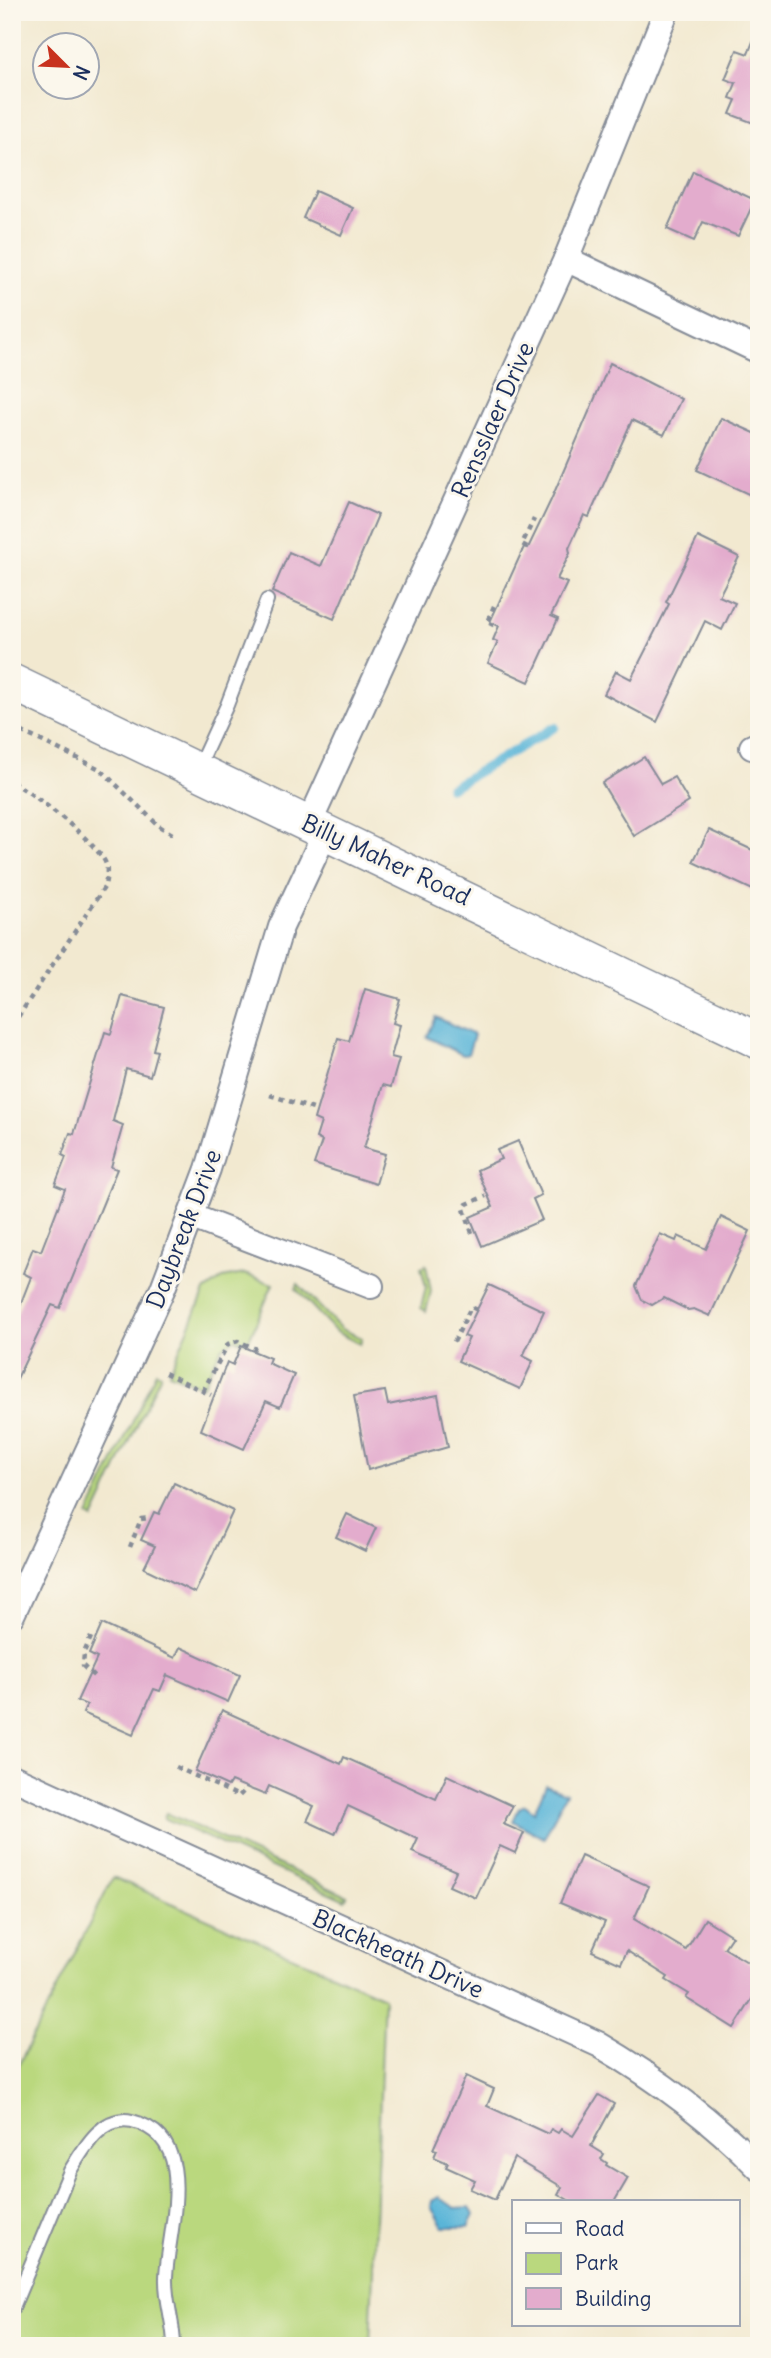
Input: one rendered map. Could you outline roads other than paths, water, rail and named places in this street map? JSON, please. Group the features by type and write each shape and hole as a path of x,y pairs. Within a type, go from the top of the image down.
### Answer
{"main road":[{"name":"Billy Maher Road","path":"12,682 759,1041"}],"street":[{"name":"Rensslaer Drive","path":"318,827 566,259 666,12"},
{"path":"566,259 759,351"},
{"name":"Daybreak Drive","path":"12,1615 163,1288 227,1110 281,927 318,827"},
{"path":"190,1216 371,1286"},
{"name":"Blackheath Drive","path":"12,1777 598,2044 668,2087 725,2133 759,2168"}],"lane":[{"path":"197,770 227,705 267,600"},
{"path":"12,2310 70,2171 82,2150 99,2130 115,2121 126,2120 147,2126 157,2134 165,2143 173,2163 176,2206 166,2294 174,2346"}],"water":[{"path":"436,1017 474,1035 468,1054 463,1055 427,1037"},
{"path":"546,1785 566,1793 544,1838 513,1821 519,1808 525,1805 534,1812"},
{"path":"439,2197 455,2208 470,2207 474,2215 468,2227 443,2227 431,2207 432,2201"}],"waterway":[{"path":"450,788 555,727"}]}
